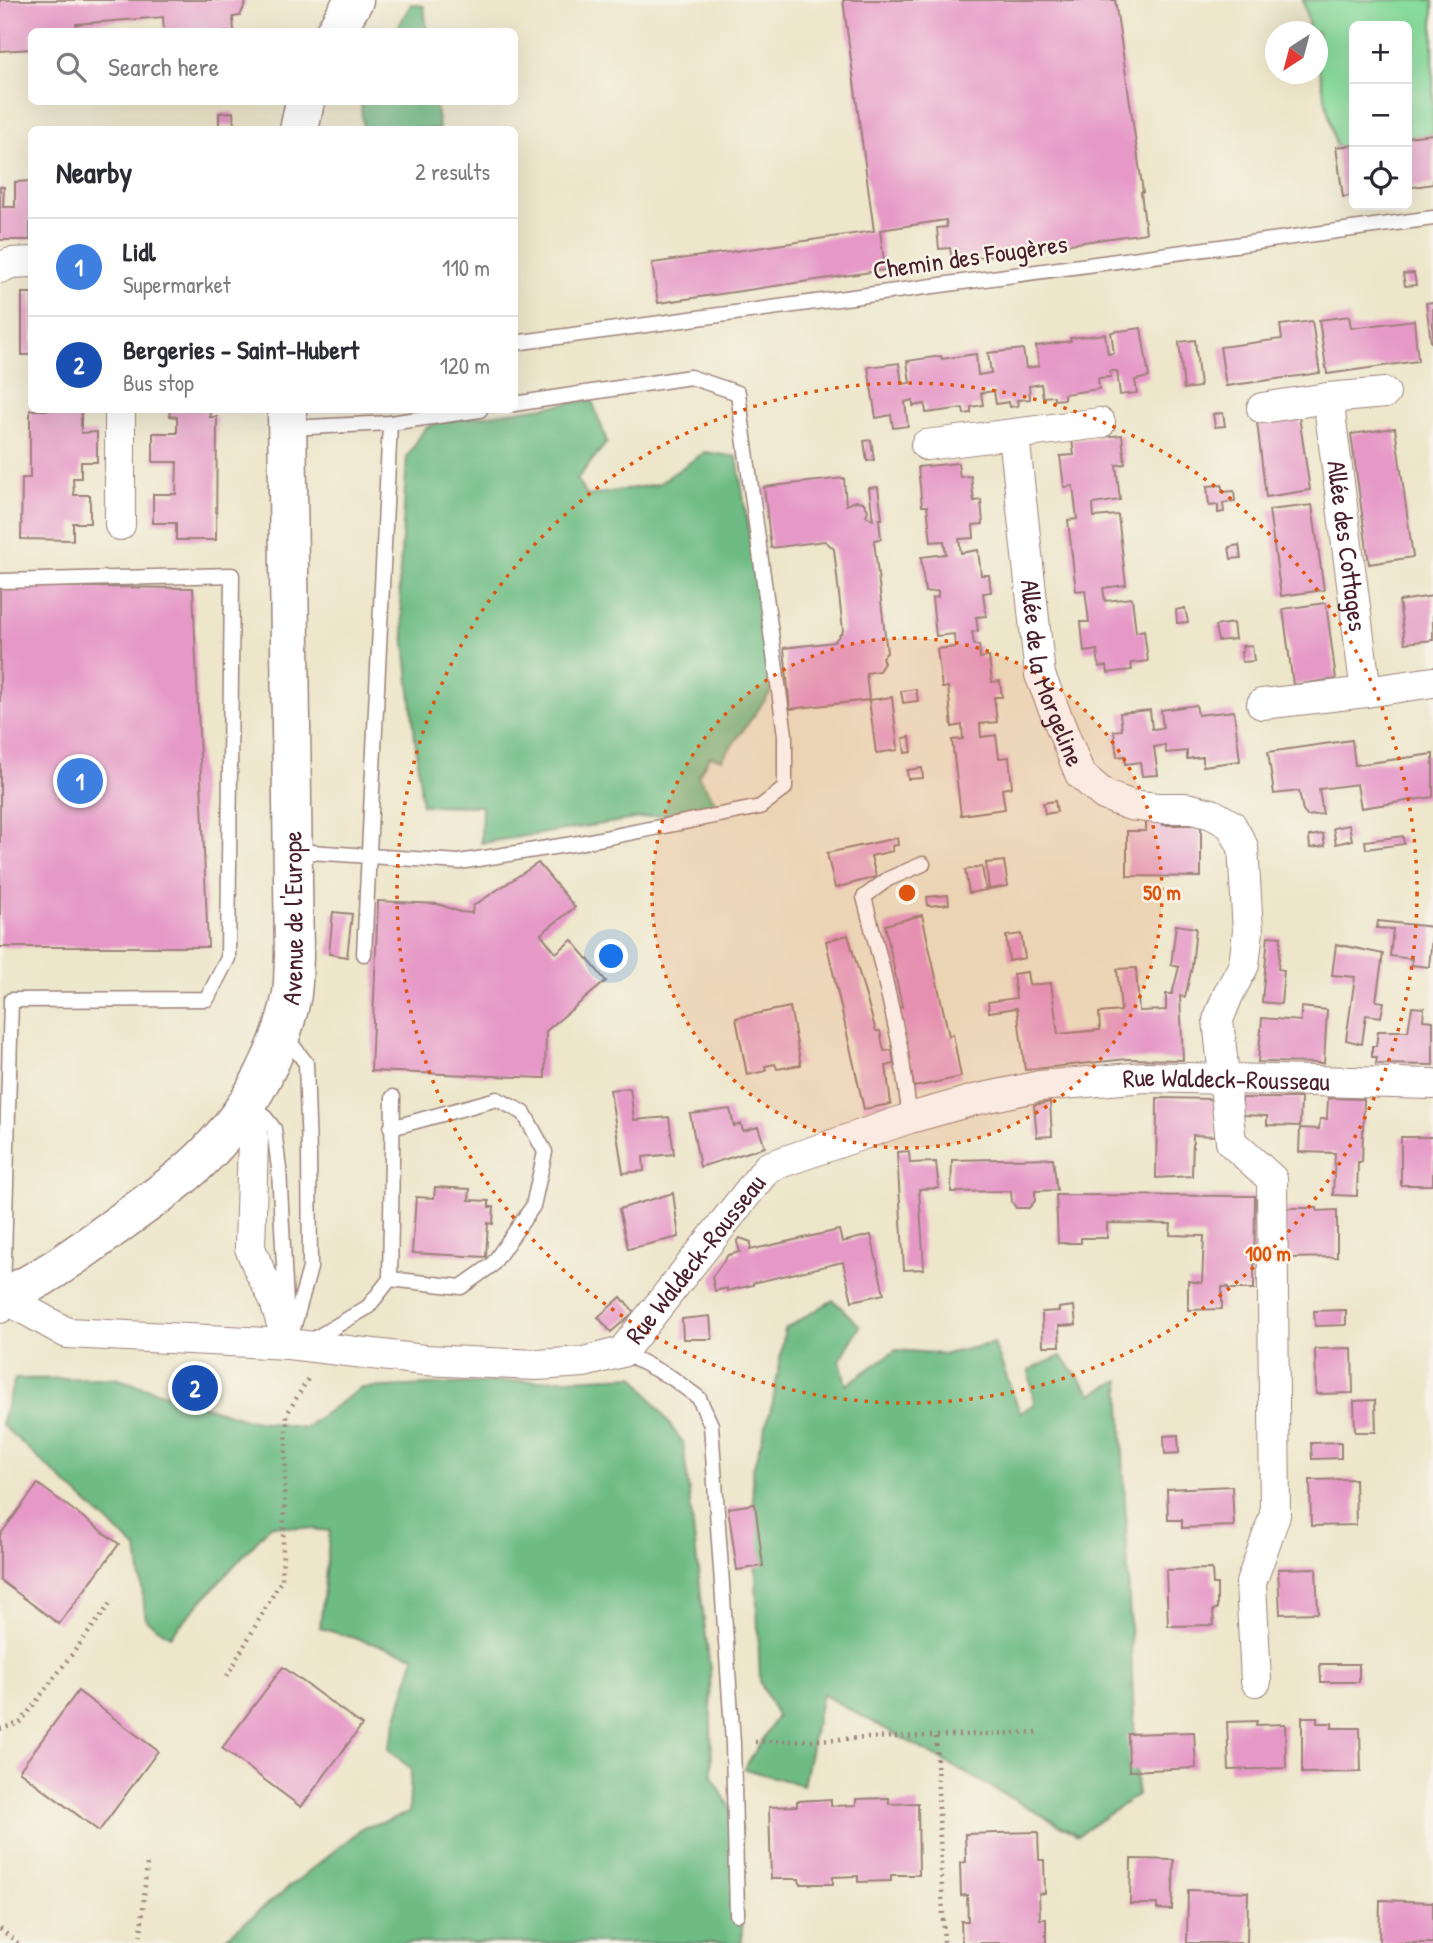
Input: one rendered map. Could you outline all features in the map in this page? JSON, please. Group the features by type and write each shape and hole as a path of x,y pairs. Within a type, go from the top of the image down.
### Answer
{"main road":[{"path":"337,28 354,0"},
{"path":"300,126 304,105"},
{"name":"Avenue de l'Europe","path":"1,1301 75,1256 186,1173 216,1144 243,1109 264,1074 282,1032 292,997 294,957 287,419"}],"street":[{"path":"0,268 11,263 28,262"},
{"path":"1262,408 1385,393"},
{"name":"Allée des Cottages","path":"1328,398 1366,692"},
{"path":"120,413 120,525"},
{"path":"926,445 1100,423"},
{"name":"Allée de la Morgeline","path":"1014,435 1040,675 1080,774 1104,795 1130,805 1187,808 1212,814 1231,825 1243,846 1248,931 1244,965 1218,1020 1231,1142 1272,1179 1275,1515 1251,1583 1256,1681"},
{"path":"1262,704 1433,682"},
{"name":"Rue Waldeck-Rousseau","path":"1,1301 67,1333 303,1346 424,1360 537,1365 584,1362 622,1352 768,1167 910,1118 974,1100 1040,1086 1145,1077 1433,1084"},
{"path":"243,1109 253,1138 250,1248 274,1298 303,1346"}],"lane":[{"name":"Chemin des Fougères","path":"518,342 1433,218"},
{"path":"293,851 459,862 760,807 785,789 785,735 738,393 690,377 518,403"},
{"path":"287,419 390,423 459,413"},
{"path":"364,954 390,423"},
{"path":"1,1301 11,1000 207,999 228,958 232,575 2,581"},
{"path":"910,1118 897,1033 864,897 888,879 923,864"},
{"path":"282,1032 306,1063 310,1268 303,1346"},
{"path":"303,1346 368,1307 390,1279 393,1097"},
{"path":"390,1279 461,1287 492,1265 533,1206 545,1152 524,1113 497,1099 391,1128"},
{"path":"622,1352 673,1378 699,1398 711,1424 733,1743 737,1914"}],"path":[{"path":"227,1676 282,1579 287,1414 311,1373 303,1346"},
{"path":"0,1729 20,1723 113,1600"},
{"path":"733,1743 1041,1732"},
{"path":"936,1737 944,1943"},
{"path":"140,1943 147,1863"},
{"path":"0,1929 18,1943"}],"green space":[{"path":"1303,0 1433,0 1433,134 1412,136 1412,21 1349,21 1349,146 1336,147 1322,84 1328,84 1328,21 1308,21"},
{"path":"411,4 424,6 427,28 398,28"},
{"path":"361,105 435,105 439,126 363,126"},
{"path":"592,400 607,442 577,479 587,496 658,484 705,452 737,457 773,689 722,759 710,756 698,776 718,806 481,843 482,806 422,805 399,586 407,457 425,428 441,422 518,413 518,411"},
{"path":"833,1300 860,1326 840,1360 846,1385 896,1350 945,1354 994,1343 1020,1413 1034,1404 1029,1370 1061,1356 1092,1394 1120,1380 1137,1795 1078,1835 822,1694 803,1785 744,1769 777,1716 760,1682 752,1472 773,1402 785,1329"},
{"path":"635,1376 683,1443 710,1671 712,1776 741,1827 742,1943 225,1943 223,1940 363,1828 409,1813 411,1769 388,1749 415,1656 320,1628 330,1531 271,1525 170,1636 146,1620 137,1549 1,1424 15,1379 115,1378 245,1419 304,1428 361,1388"}],"building":[{"path":"0,0 247,0 240,16 233,17 234,28 164,28 163,17 76,24 76,28 28,28 28,49 0,51"},
{"path":"843,0 1115,0 1143,192 1146,233 952,261 950,248 939,249 937,228 947,227 946,220 880,230 885,270 658,303 652,263 874,231"},
{"path":"233,112 234,125 219,126 219,113"},
{"path":"1433,134 1433,184 1412,187 1412,136"},
{"path":"1349,146 1349,196 1343,197 1336,147"},
{"path":"28,181 28,240 0,240 0,187 4,187 3,207 15,207 15,182"},
{"path":"1414,273 1416,285 1405,286 1403,274"},
{"path":"22,293 28,293 28,355 22,355"},
{"path":"1433,302 1433,341 1431,342 1426,303"},
{"path":"1349,316 1351,328 1414,320 1418,361 1327,374 1319,320"},
{"path":"1312,321 1320,373 1226,386 1220,347 1282,339 1280,325"},
{"path":"1141,328 1149,377 1135,380 1137,393 1120,395 1117,371 1110,371 1111,377 1098,378 1099,389 1064,394 1064,399 1043,397 1041,384 1029,386 1030,399 1017,400 1018,406 1010,407 1009,402 996,404 994,391 981,393 983,405 971,407 971,413 964,414 963,408 926,413 925,404 913,406 913,400 905,402 908,426 893,428 891,415 876,418 868,367 899,363 902,384 910,383 907,361 976,354 978,375 991,373 988,353 1023,349 1026,368 1039,366 1036,346 1105,334 1108,354 1114,353 1111,332"},
{"path":"1195,340 1200,387 1184,389 1179,342"},
{"path":"30,413 81,413 81,433 97,432 97,462 81,462 81,478 73,478 74,495 90,495 90,523 73,523 73,540 21,539 22,478 30,478"},
{"path":"170,413 210,413 210,417 217,417 216,540 176,540 176,523 153,523 153,494 176,494 177,462 153,462 153,433 177,433 177,417 170,416"},
{"path":"1223,413 1225,426 1215,427 1213,414"},
{"path":"1299,416 1310,490 1266,497 1257,422"},
{"path":"1395,428 1413,557 1369,564 1351,434"},
{"path":"1122,435 1125,464 1116,465 1120,500 1093,504 1094,517 1118,515 1126,585 1103,588 1105,601 1132,598 1136,632 1144,630 1148,661 1131,663 1132,670 1108,673 1107,666 1099,667 1097,650 1084,652 1081,622 1089,622 1085,590 1076,591 1068,520 1077,519 1073,486 1064,487 1060,456 1074,455 1072,440"},
{"path":"871,440 874,460 867,461 864,441"},
{"path":"958,463 960,477 971,476 974,501 981,500 983,524 973,525 974,538 959,539 961,553 978,550 981,575 989,575 991,592 983,593 986,616 976,617 978,631 972,632 974,645 979,645 980,658 989,657 992,682 1000,681 1002,697 994,697 997,722 980,724 981,737 996,735 999,758 1009,757 1012,787 1002,789 1005,809 961,815 952,740 963,739 962,725 952,727 948,687 942,688 937,649 955,647 954,634 936,636 932,598 938,597 938,591 925,592 921,557 946,554 944,541 931,542 927,506 922,506 918,467"},
{"path":"844,478 846,505 856,501 863,502 868,510 866,516 873,520 869,488 878,487 882,519 879,519 881,539 874,540 887,653 882,657 884,663 879,671 866,673 869,700 790,709 784,648 834,642 843,631 834,549 825,541 771,548 764,487"},
{"path":"1222,485 1222,492 1234,491 1235,501 1223,503 1224,512 1218,513 1218,505 1209,506 1207,486"},
{"path":"1312,505 1324,590 1281,596 1269,510"},
{"path":"1239,545 1241,558 1231,559 1229,547"},
{"path":"0,586 193,588 208,947 0,947"},
{"path":"1433,596 1433,640 1405,643 1399,601"},
{"path":"1326,603 1336,679 1293,685 1283,609"},
{"path":"1185,608 1188,622 1177,623 1176,610"},
{"path":"1233,623 1235,639 1218,641 1215,626"},
{"path":"1252,645 1254,661 1242,662 1242,646"},
{"path":"916,689 918,701 903,703 901,691"},
{"path":"892,697 898,750 876,753 869,700"},
{"path":"1196,705 1198,715 1234,711 1240,761 1203,766 1203,757 1187,759 1187,751 1166,753 1165,745 1154,747 1158,775 1142,776 1140,762 1125,764 1125,756 1117,757 1114,731 1122,730 1120,713 1150,710 1152,729 1163,728 1161,710"},
{"path":"910,737 912,752 905,753 903,738"},
{"path":"1352,740 1355,765 1433,754 1433,797 1361,808 1357,784 1319,789 1323,814 1307,816 1303,811 1299,791 1274,794 1268,752"},
{"path":"922,768 923,778 908,779 907,770"},
{"path":"1055,801 1057,812 1045,814 1043,803"},
{"path":"1146,821 1163,821 1163,825 1201,825 1201,877 1127,876 1127,831 1146,831"},
{"path":"1349,825 1352,840 1336,844 1333,828"},
{"path":"1323,834 1325,846 1310,848 1309,836"},
{"path":"1403,836 1404,844 1366,849 1365,841"},
{"path":"897,838 898,845 892,846 893,851 871,856 876,877 835,888 827,853"},
{"path":"1004,861 1008,886 989,889 986,863"},
{"path":"538,863 575,907 541,934 556,953 572,940 606,981 546,1031 545,1078 371,1071 378,901 438,904 460,912 472,913 473,906"},
{"path":"982,867 986,890 969,893 965,870"},
{"path":"948,895 949,904 928,906 927,897"},
{"path":"333,912 352,914 347,957 329,954"},
{"path":"922,915 949,1036 953,1034 961,1077 914,1087 899,1008 902,1007 885,925"},
{"path":"1378,921 1433,927 1429,967 1411,965 1412,959 1390,956 1393,929 1377,928"},
{"path":"1176,925 1196,928 1192,967 1185,997 1180,996 1183,1060 1127,1059 1025,1070 1017,1008 989,1012 988,1002 1016,998 1013,974 1027,972 1029,985 1051,983 1058,1034 1100,1030 1099,1013 1121,1011 1117,969 1136,968 1139,1011 1166,1010 1166,994 1172,994 1179,967 1171,965"},
{"path":"1021,934 1025,958 1009,961 1006,936"},
{"path":"848,935 876,1031 880,1031 884,1051 892,1050 894,1064 886,1066 891,1104 864,1109 826,941"},
{"path":"1268,936 1281,937 1278,969 1284,970 1281,1004 1262,1002"},
{"path":"1336,944 1383,954 1376,1001 1384,1002 1381,1017 1366,1015 1362,1044 1346,1040 1355,977 1332,975"},
{"path":"790,1007 801,1065 777,1069 775,1064 765,1066 766,1071 747,1075 736,1018"},
{"path":"1301,1007 1327,1010 1324,1063 1258,1062 1262,1018 1301,1021"},
{"path":"1412,1007 1424,1008 1423,1020 1433,1021 1433,1065 1376,1064 1377,1057 1372,1057 1372,1046 1376,1046 1378,1031 1408,1031"},
{"path":"630,1088 634,1120 669,1117 674,1154 643,1157 644,1171 623,1173 610,1090"},
{"path":"1157,1098 1216,1099 1216,1136 1193,1135 1192,1176 1156,1178"},
{"path":"1242,1098 1301,1098 1300,1126 1267,1125 1267,1116 1242,1115"},
{"path":"1328,1098 1364,1099 1362,1162 1358,1162 1357,1196 1333,1195 1335,1153 1299,1152 1300,1128 1319,1129 1320,1119 1327,1119"},
{"path":"1050,1102 1052,1136 1037,1137 1034,1105"},
{"path":"730,1109 734,1126 741,1124 743,1131 758,1127 765,1147 700,1167 690,1114"},
{"path":"1401,1137 1433,1137 1433,1185 1401,1185"},
{"path":"909,1151 910,1163 936,1162 939,1188 919,1189 924,1269 904,1270 897,1152"},
{"path":"1053,1158 1057,1190 1035,1191 1035,1201 1029,1208 1016,1208 1012,1202 1011,1191 951,1192 952,1160"},
{"path":"435,1187 470,1189 469,1200 489,1201 489,1207 494,1207 493,1224 488,1223 486,1257 412,1253 416,1197 434,1198"},
{"path":"673,1193 679,1237 628,1249 619,1209"},
{"path":"1056,1195 1255,1196 1254,1289 1222,1287 1222,1309 1188,1310 1188,1281 1202,1283 1204,1236 1170,1235 1171,1224 1107,1223 1107,1238 1081,1238 1081,1243 1058,1243"},
{"path":"1285,1208 1337,1210 1337,1257 1286,1258"},
{"path":"839,1230 842,1242 871,1235 884,1294 852,1301 843,1262 727,1291 727,1288 715,1291 712,1277 728,1255 740,1252 737,1242 740,1238 751,1242 750,1250"},
{"path":"621,1297 634,1312 611,1332 598,1317"},
{"path":"1074,1306 1076,1325 1059,1326 1060,1346 1043,1346 1042,1312 1059,1311 1059,1308"},
{"path":"1346,1310 1346,1325 1315,1326 1314,1311"},
{"path":"710,1316 712,1339 683,1339 682,1319"},
{"path":"1352,1348 1353,1393 1316,1394 1315,1349"},
{"path":"1375,1400 1376,1432 1355,1432 1354,1401"},
{"path":"1178,1435 1179,1453 1165,1454 1164,1436"},
{"path":"1341,1442 1341,1458 1312,1459 1311,1443"},
{"path":"1355,1479 1356,1525 1311,1526 1310,1480"},
{"path":"38,1484 119,1544 59,1624 0,1580 0,1535"},
{"path":"1232,1486 1234,1526 1182,1528 1182,1520 1168,1520 1167,1489"},
{"path":"755,1504 763,1566 737,1570 728,1508"},
{"path":"1316,1568 1318,1613 1280,1614 1278,1569"},
{"path":"1212,1569 1213,1584 1217,1584 1214,1625 1168,1626 1166,1570"},
{"path":"1320,1664 1359,1664 1359,1682 1321,1682"},
{"path":"283,1667 362,1725 301,1807 222,1748"},
{"path":"78,1691 158,1751 99,1831 19,1771"},
{"path":"1302,1717 1317,1717 1317,1723 1332,1723 1332,1728 1360,1728 1361,1772 1302,1773"},
{"path":"1257,1721 1256,1725 1285,1724 1286,1768 1229,1770 1227,1722"},
{"path":"1194,1732 1196,1768 1129,1771 1128,1734"},
{"path":"889,1798 889,1804 918,1803 919,1875 891,1875 891,1881 858,1882 858,1876 833,1877 833,1884 800,1884 799,1879 771,1879 769,1807 797,1806 797,1801 831,1799 831,1806 856,1805 856,1799"},
{"path":"1038,1832 1039,1860 1044,1860 1045,1893 1039,1894 1040,1919 1046,1919 1046,1943 962,1943 961,1921 968,1921 967,1895 961,1896 960,1863 966,1862 965,1834"},
{"path":"1131,1859 1174,1860 1172,1910 1157,1909 1157,1904 1130,1904"},
{"path":"1188,1890 1248,1892 1247,1943 1187,1943"},
{"path":"1380,1900 1433,1902 1433,1943 1379,1943"}],"place":[{"name":"Lidl","path":"80,781"},
{"name":"Bergeries - Saint-Hubert","path":"195,1388"}]}
